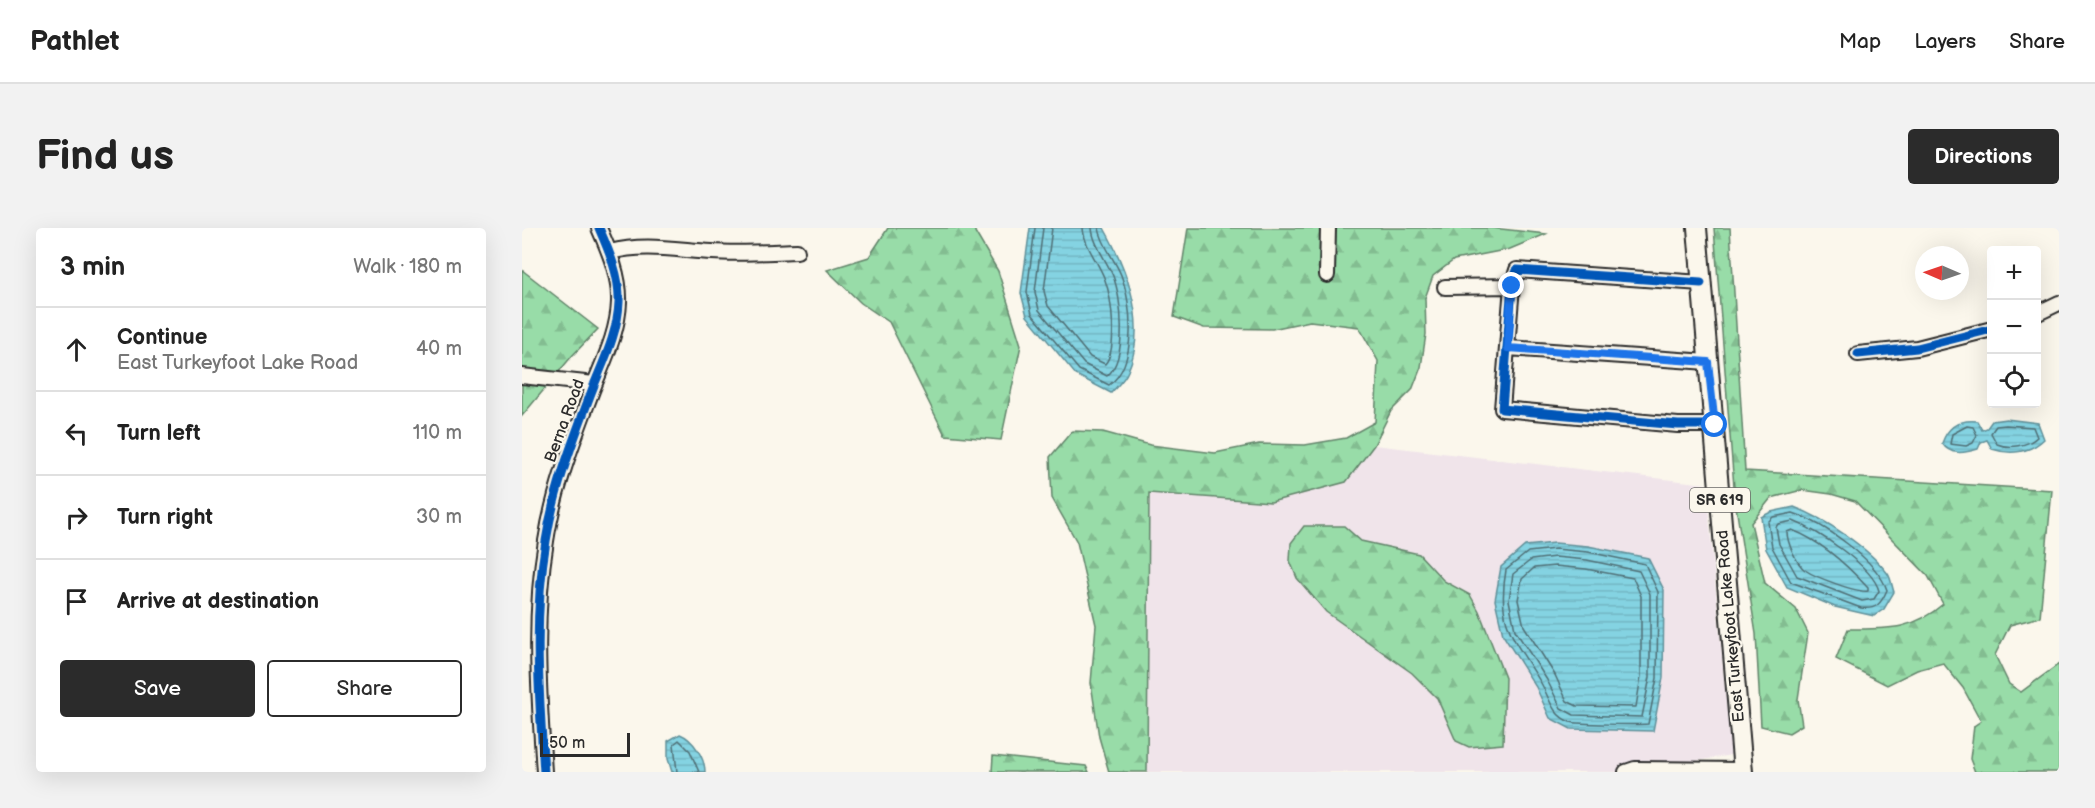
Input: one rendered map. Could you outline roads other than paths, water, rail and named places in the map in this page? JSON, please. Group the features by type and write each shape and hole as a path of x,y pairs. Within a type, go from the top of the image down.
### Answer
{"main road":[{"name":"East Turkeyfoot Lake Road","path":"1697,228 1743,771"}],"street":[{"name":"Berna Road","path":"544,772 537,628 544,554 558,488 618,317 618,284 610,252 599,228"},
{"path":"1327,275 1328,228"},
{"path":"610,252 627,248 651,247 712,252 797,251"},
{"path":"1701,283 1517,270 1512,286 1502,410 1678,425 1715,425"},
{"path":"1445,286 1512,286"},
{"path":"2041,312 2059,303"},
{"path":"1858,354 1917,348 1987,330"},
{"path":"1508,348 1708,362"},
{"path":"522,376 594,384"},
{"path":"1626,772 1635,770 1743,771"}],"water":[{"path":"1030,228 1104,228 1112,244 1132,297 1136,335 1134,353 1128,371 1111,393 1076,375 1027,316 1021,293"},
{"path":"2006,419 2038,423 2044,439 2026,450 2013,452 1992,449 1987,440 1981,442 1978,449 1963,452 1953,452 1942,443 1951,428 1965,421 1977,421 1982,430 1987,428 1992,421"},
{"path":"1794,507 1819,518 1845,535 1880,564 1889,576 1894,592 1884,609 1874,616 1835,607 1787,587 1766,549 1761,517 1771,512"},
{"path":"1555,543 1588,546 1648,558 1664,590 1663,678 1653,731 1571,729 1550,718 1536,687 1503,635 1495,600 1501,567 1525,546"},
{"path":"680,734 685,736 697,750 703,761 705,772 672,772 668,759 668,741"}]}
